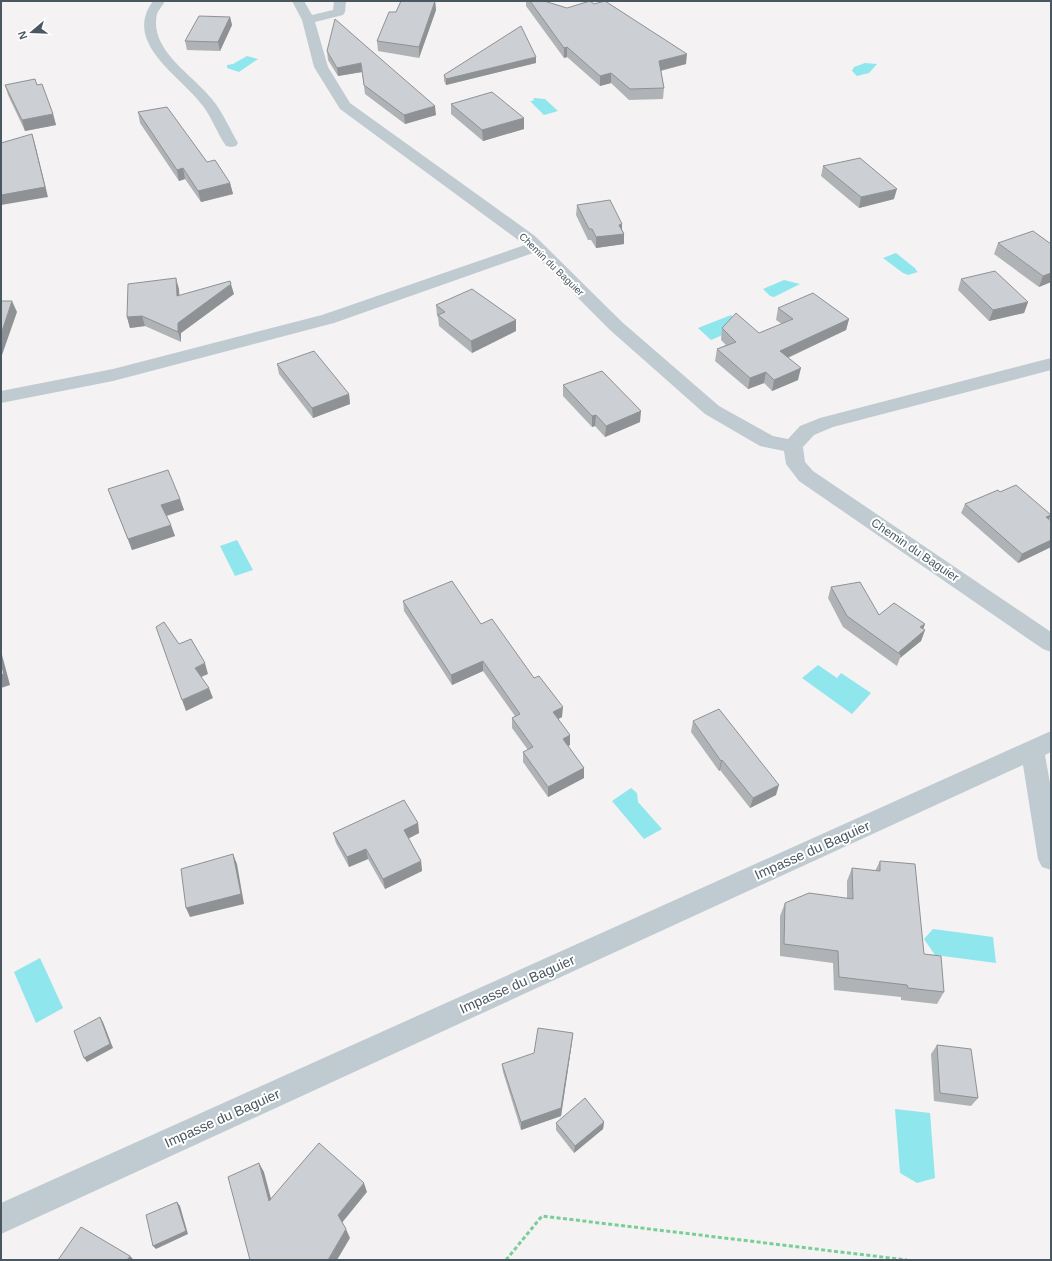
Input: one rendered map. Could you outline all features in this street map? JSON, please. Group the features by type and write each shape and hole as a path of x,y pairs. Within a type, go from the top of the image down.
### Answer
{"street":[{"path":"159,1 151,14 149,30 159,53 189,81 208,103 231,143"},
{"name":"Chemin du Baguier","path":"298,1 308,20 321,68 345,106 529,239 616,326 712,410 767,441 793,447 796,464 806,476 1051,643"},
{"path":"308,20 339,12 340,1"},
{"path":"1,397 113,375 328,319 537,246"},
{"path":"793,447 800,436 810,429 827,422 1051,364"},
{"path":"1042,745 1051,859"},
{"name":"Impasse du Baguier","path":"1,1219 1042,745"}],"path":[{"path":"506,1260 542,1216 907,1260"}],"water":[{"path":"247,56 258,59 239,72 227,68 227,65 233,64"},
{"path":"865,63 877,64 869,73 857,76 852,71 854,67"},
{"path":"534,98 545,99 558,111 544,115 530,101 533,101"},
{"path":"896,253 918,272 908,275 903,273 883,258"},
{"path":"784,280 800,284 774,297 770,296 763,289"},
{"path":"731,315 743,326 711,340 698,328"},
{"path":"237,540 253,570 235,576 220,546"},
{"path":"818,665 837,678 841,673 871,693 852,714 802,678"},
{"path":"631,788 637,793 638,802 662,829 644,839 612,801"},
{"path":"933,929 993,937 996,963 935,955 924,939"},
{"path":"40,958 63,1008 36,1023 14,972"},
{"path":"895,1109 930,1113 935,1178 917,1183 900,1173"}],"building":[{"path":"401,1 435,1 419,47 377,41 389,12 396,12"},
{"path":"530,1 544,1 567,8 590,1 594,4 605,1 687,54 659,61 664,88 630,89 611,73 600,76 567,47 564,48"},
{"path":"199,16 230,17 218,42 185,41"},
{"path":"335,19 435,106 404,115 364,85 361,63 337,68 327,51"},
{"path":"521,26 536,57 446,79 444,75"},
{"path":"35,79 37,85 42,84 53,114 22,120 5,85"},
{"path":"492,92 524,118 482,130 451,104"},
{"path":"167,107 207,162 215,160 230,183 198,191 183,168 177,170 138,112"},
{"path":"32,134 45,187 1,195 1,143"},
{"path":"860,158 897,189 861,197 823,166"},
{"path":"610,200 622,224 619,225 624,234 596,237 592,229 589,229 577,205"},
{"path":"1033,231 1051,244 1051,273 1043,276 998,243"},
{"path":"995,271 1028,302 993,310 961,279"},
{"path":"176,278 177,296 230,281 231,284 178,323 178,332 142,316 127,317 128,284"},
{"path":"472,289 516,320 471,341 438,315 445,312 436,305"},
{"path":"813,293 849,319 780,351 801,368 774,380 766,372 750,378 717,349 736,342 722,328 736,313 759,333 793,319 778,308"},
{"path":"1,301 12,301 1,334"},
{"path":"314,351 349,394 312,408 277,364"},
{"path":"602,371 641,411 606,426 596,415 592,416 563,385"},
{"path":"168,470 180,499 161,505 171,525 128,539 108,489"},
{"path":"1016,485 1051,515 1046,517 1051,521 1051,540 1022,554 965,504 998,490 1000,492"},
{"path":"452,581 481,624 492,619 534,678 539,676 563,707 553,712 570,735 563,739 584,768 548,787 523,752 533,747 512,718 520,714 483,661 451,675 403,601"},
{"path":"860,582 879,615 894,603 925,624 920,627 925,630 899,652 901,655 847,616 831,587"},
{"path":"164,622 179,644 191,639 205,663 195,668 209,688 182,700 156,627"},
{"path":"1,663 4,674 1,675"},
{"path":"719,709 779,785 753,798 722,760 721,761 693,721"},
{"path":"404,800 418,823 404,830 421,861 383,879 366,849 347,857 333,833"},
{"path":"233,854 241,894 186,908 181,869"},
{"path":"880,861 915,864 924,954 941,956 944,992 908,988 907,985 839,977 838,951 784,944 785,903 809,893 853,899 852,868 880,871"},
{"path":"100,1017 110,1044 84,1058 74,1031"},
{"path":"538,1028 573,1033 561,1108 521,1122 502,1064 534,1053"},
{"path":"937,1045 971,1049 978,1098 940,1093"},
{"path":"585,1098 604,1122 575,1146 556,1123"},
{"path":"319,1143 364,1183 338,1215 346,1229 328,1260 250,1260 228,1177 259,1163 269,1201"},
{"path":"177,1202 186,1231 153,1246 146,1215"},
{"path":"81,1227 130,1256 127,1260 58,1260"}]}
